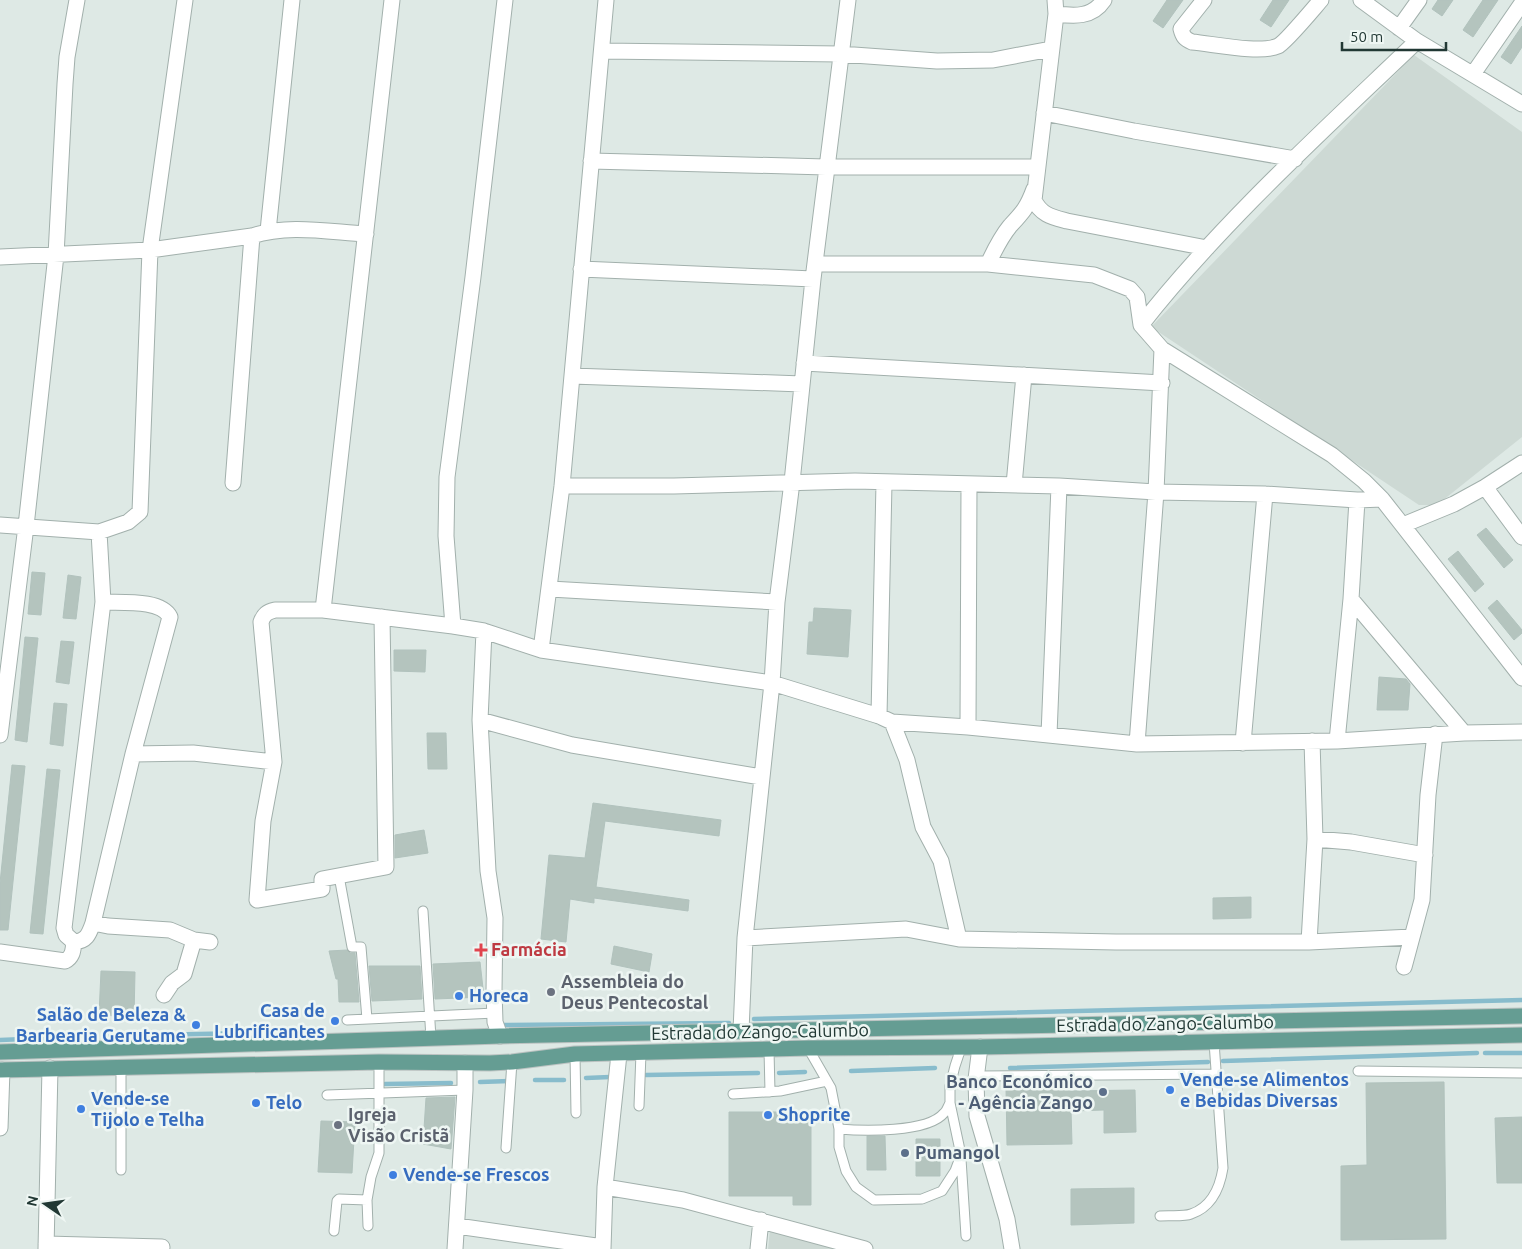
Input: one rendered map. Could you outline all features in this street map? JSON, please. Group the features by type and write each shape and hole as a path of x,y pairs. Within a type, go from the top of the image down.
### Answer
{"main road":[{"name":"Estrada do Zango-Calumbo","path":"0,1052 500,1036 1522,1016"},
{"name":"Estrada do Zango-Calumbo","path":"1,1070 379,1062 512,1062 575,1054 808,1048 961,1048 1522,1035"}],"street":[{"path":"0,735 26,526 56,254 66,76 77,0"},
{"path":"0,525 99,532 128,522 140,512 150,250 185,0"},
{"path":"268,231 292,0"},
{"path":"323,610 392,0"},
{"path":"453,626 446,536 447,477 473,277 505,0"},
{"path":"541,650 562,486 606,0"},
{"path":"741,1031 745,938 772,683 777,602 826,167 848,0"},
{"path":"1104,0 1090,13 1079,16 1055,7 1034,200 1038,209 1051,217 1207,248"},
{"path":"1204,0 1181,29 1186,40 1254,48 1280,46 1321,0"},
{"path":"1361,0 1416,41 1522,104"},
{"path":"1399,28 1419,0"},
{"path":"1473,74 1522,3"},
{"path":"1141,325 1207,248 1416,41"},
{"path":"602,51 840,54 937,61 993,60 1050,49"},
{"path":"1044,113 1295,159"},
{"path":"591,161 1037,174"},
{"path":"988,264 994,250 1026,208 1037,174"},
{"path":"0,257 150,250 252,236 268,231 292,230 366,234"},
{"path":"233,483 252,236"},
{"path":"581,269 814,272 988,264 1094,275 1113,281 1130,289 1136,297 1141,325 1162,349 1332,455 1382,499 1522,678"},
{"path":"1137,744 1156,492 1162,349"},
{"path":"804,363 1162,383"},
{"path":"1014,485 1024,375"},
{"path":"572,376 802,384"},
{"path":"1403,524 1454,504 1522,463"},
{"path":"562,486 674,486 792,482 969,484 1059,486 1156,492 1265,494 1357,500 1382,499"},
{"path":"884,483 886,719 907,760 923,827 941,861 959,939"},
{"path":"968,727 969,484"},
{"path":"1048,735 1059,486"},
{"path":"1485,487 1522,537"},
{"path":"1243,743 1265,494"},
{"path":"1336,741 1351,599 1357,500"},
{"path":"99,532 103,602 64,928 66,935 74,942 82,941 88,937 93,923 133,754 170,617 167,612 153,604 103,602"},
{"path":"550,589 777,602"},
{"path":"1351,599 1464,732"},
{"path":"382,617 386,867 322,880 322,890 257,900 263,821 274,762 261,622 263,616 275,610 323,610 382,617 453,626 484,631 541,650 772,683 886,719 1137,744 1312,742 1464,732 1522,732"},
{"path":"484,631 480,720 488,871 495,918 495,1022 500,1036"},
{"path":"480,720 572,745 761,777"},
{"path":"1404,967 1422,900 1428,795 1435,734"},
{"path":"1308,942 1314,839 1312,742"},
{"path":"133,754 193,753 274,762"},
{"path":"1314,839 1350,842 1425,855"},
{"path":"93,923 108,926 170,930 194,940 210,942"},
{"path":"745,938 906,929 959,939 1126,942 1308,942 1412,937"},
{"path":"164,995 172,983 184,974 194,940"},
{"path":"0,952 65,961 70,959 74,942"},
{"path":"980,1047 975,1096 977,1116 1007,1219 1012,1249"},
{"path":"457,1226 533,1243 603,1248 605,1187 619,1054"},
{"path":"455,1249 465,1063"},
{"path":"50,1068 46,1247 162,1247"},
{"path":"0,1128 1,1070"},
{"path":"605,1187 683,1200 865,1249"},
{"path":"758,1249 761,1220"}],"lane":[{"path":"338,876 352,947 361,946 367,1019"},
{"path":"423,911 431,1038"},
{"path":"347,1020 495,1014"},
{"path":"1160,1216 1190,1215 1204,1207 1214,1196 1221,1183 1223,1168 1214,1042"},
{"path":"808,1048 831,1088 839,1129 839,1147 846,1171 856,1187 874,1200 922,1199 942,1191 955,1171 961,1155"},
{"path":"961,1048 952,1079 950,1103 961,1155 966,1236"},
{"path":"769,1050 770,1092"},
{"path":"639,1106 641,1053"},
{"path":"575,1054 576,1113"},
{"path":"368,1226 367,1200 371,1177 379,1153 379,1062"},
{"path":"506,1148 512,1062"},
{"path":"121,1170 122,1067"},
{"path":"1358,1071 1522,1073"},
{"path":"977,1076 1216,1074"},
{"path":"733,1094 770,1092 827,1081"},
{"path":"327,1095 465,1090"},
{"path":"839,1129 858,1131 916,1127 933,1122 944,1114 950,1103"},
{"path":"334,1231 337,1201 339,1199 367,1200"}],"shaded area":[{"path":"1414,55 1522,132 1522,437 1437,505 1419,505 1151,327"},
{"path":"770,1229 840,1249 768,1249"}],"building":[{"path":"1167,0 1183,0 1163,28 1153,21"},
{"path":"1273,0 1289,0 1271,27 1260,20"},
{"path":"1438,0 1453,0 1442,16 1432,9"},
{"path":"1483,0 1498,0 1473,37 1463,30"},
{"path":"1522,26 1522,47 1511,64 1501,57"},
{"path":"1486,528 1513,560 1504,568 1477,535"},
{"path":"1458,551 1484,584 1475,592 1448,559"},
{"path":"32,572 45,573 41,615 28,614"},
{"path":"68,575 81,577 76,619 63,618"},
{"path":"1497,600 1522,630 1522,633 1514,640 1488,608"},
{"path":"814,608 851,610 848,657 807,654 809,622 813,622"},
{"path":"25,637 38,638 27,742 15,740"},
{"path":"61,641 74,642 69,684 56,682"},
{"path":"394,650 426,650 425,672 394,671"},
{"path":"1379,677 1406,679 1410,684 1408,710 1377,710"},
{"path":"54,703 67,704 63,746 50,744"},
{"path":"427,733 446,733 447,769 428,769"},
{"path":"12,765 25,766 8,930 0,930 0,883"},
{"path":"47,769 60,770 43,934 30,933"},
{"path":"593,803 721,820 719,836 605,821 596,887 689,900 688,911 594,898 594,903 570,899 566,942 541,939 549,855 585,858"},
{"path":"424,830 428,853 395,858 395,835"},
{"path":"1251,897 1251,918 1213,919 1213,898"},
{"path":"614,946 652,954 649,972 611,964"},
{"path":"347,950 350,953 355,953 359,1002 339,1002 338,979 336,979 329,951"},
{"path":"480,962 484,997 435,999 433,964"},
{"path":"369,966 420,966 422,999 372,1001"},
{"path":"101,971 135,972 134,1017 99,1015"},
{"path":"1444,1082 1446,1239 1341,1240 1341,1166 1367,1165 1366,1083"},
{"path":"1070,1086 1070,1091 1135,1090 1136,1132 1104,1133 1104,1110 1071,1111 1072,1144 1007,1145 1006,1088"},
{"path":"455,1097 451,1149 423,1144 426,1098"},
{"path":"729,1112 811,1112 811,1205 793,1205 793,1196 729,1196"},
{"path":"1522,1117 1522,1183 1497,1183 1495,1118"},
{"path":"321,1121 355,1122 352,1173 318,1172"},
{"path":"867,1136 885,1136 886,1170 867,1170"},
{"path":"916,1139 940,1139 940,1176 916,1176"},
{"path":"1134,1188 1134,1223 1071,1225 1071,1189"}],"waterway":[{"path":"754,1019 1522,1000"},
{"path":"503,1025 729,1023"},
{"path":"103,1036 247,1033"},
{"path":"82,1036 90,1036"},
{"path":"0,1040 50,1038"},
{"path":"1223,1061 1477,1053"},
{"path":"1485,1053 1522,1053"},
{"path":"1010,1068 1208,1062"},
{"path":"851,1071 935,1068"},
{"path":"779,1073 805,1072"},
{"path":"646,1075 758,1073"},
{"path":"586,1078 610,1077"},
{"path":"535,1080 564,1080"},
{"path":"480,1082 510,1081"},
{"path":"385,1084 451,1083"}],"place":[{"name":"Farmácia","path":"481,950"},
{"name":"Assembleia do Deus Pentecostal","path":"551,992"},
{"name":"Horeca","path":"459,996"},
{"name":"Casa de Lubrificantes","path":"335,1021"},
{"name":"Salão de Beleza & Barbearia Gerutame","path":"196,1025"},
{"name":"Vende-se Alimentos e Bebidas Diversas","path":"1170,1090"},
{"name":"Banco Económico - Agência Zango","path":"1103,1092"},
{"name":"Telo","path":"256,1103"},
{"name":"Vende-se Tijolo e Telha","path":"81,1109"},
{"name":"Shoprite","path":"768,1115"},
{"name":"Igreja Visão Cristã","path":"338,1125"},
{"name":"Pumangol","path":"905,1153"},
{"name":"Vende-se Frescos","path":"393,1175"}]}
